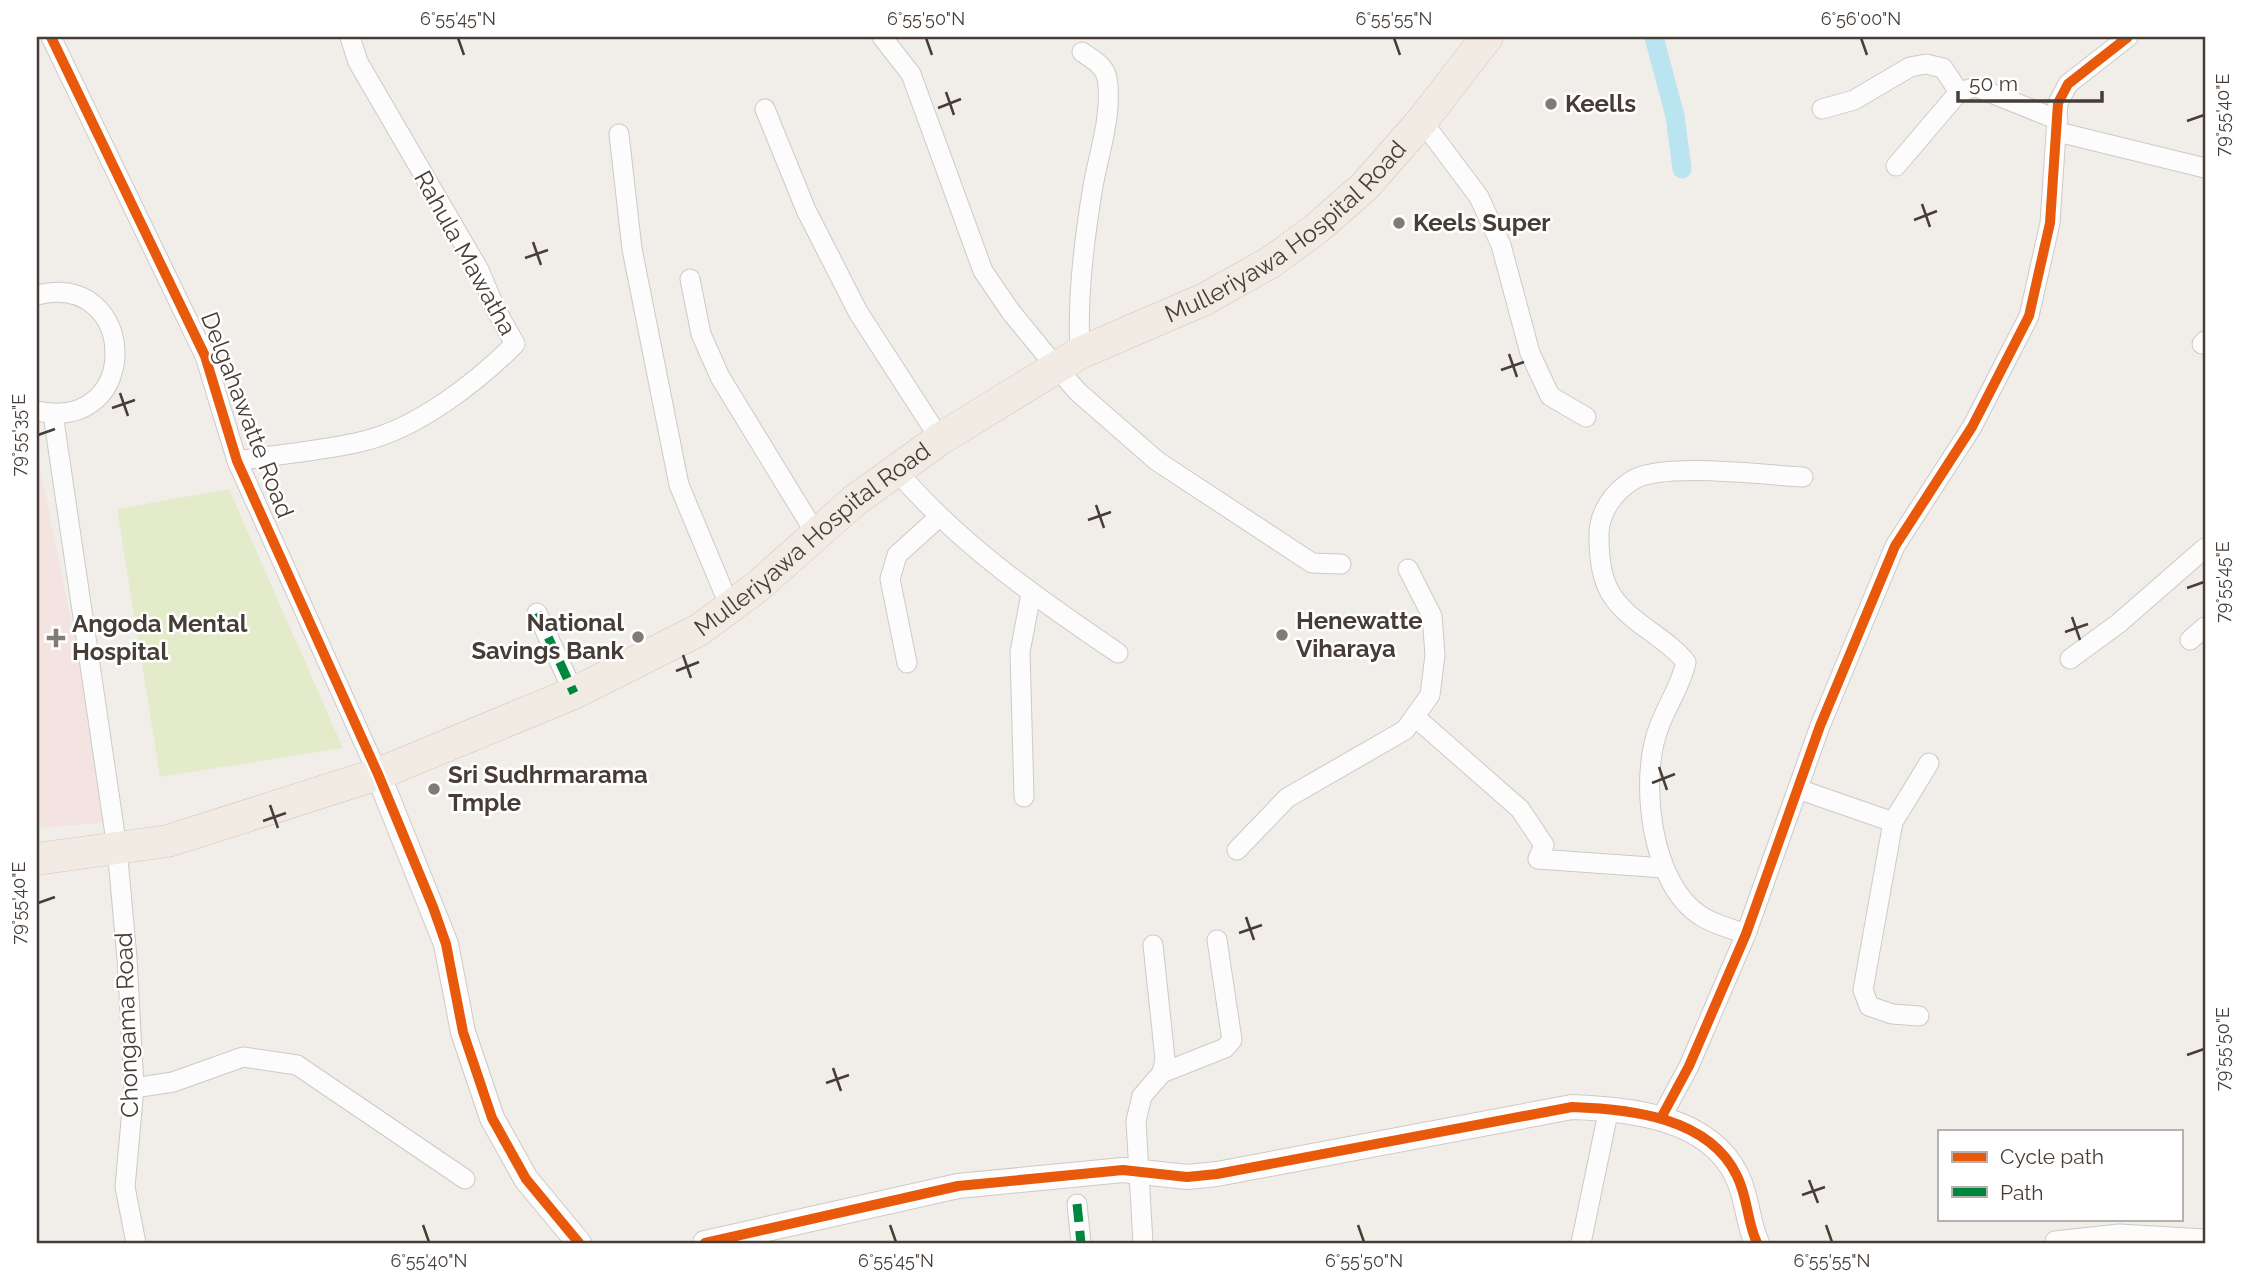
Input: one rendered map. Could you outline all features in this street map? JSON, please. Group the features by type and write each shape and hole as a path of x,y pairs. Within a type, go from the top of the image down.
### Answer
{"main road":[{"name":"Mulleriyawa Hospital Road","path":"37,859 168,841 378,774 574,693 699,630 896,470 940,439 1068,360 1205,299 1271,262 1316,229 1365,186 1422,121 1487,37"}],"street":[{"name":"Delgahawatte Road","path":"51,37 205,356 237,461 378,774"},
{"name":"Rahula Mawatha","path":"237,461 366,441 430,413 484,375 515,344 496,310 479,270 358,62 350,37"},
{"path":"882,37 911,74 983,271 1010,312 1068,360"},
{"path":"1661,1118 1689,1066 1746,934 1820,726 1895,546 1972,427 2029,316 2050,223 2058,103 2068,85 2128,37"},
{"path":"1082,52 1099,64 1107,77 1107,107 1087,221 1078,312 1068,360 1078,392 1157,461 1311,563 1341,564"},
{"path":"1822,109 1854,100 1910,67 1926,64 1944,68 1959,92"},
{"path":"1896,166 1959,92 1976,87 2058,126 2205,168"},
{"path":"765,109 806,211 858,312 940,439"},
{"path":"1422,121 1479,197 1501,244 1530,353 1550,396 1586,417"},
{"path":"619,134 632,249 679,485 730,607"},
{"path":"690,279 701,334 720,377 816,534"},
{"path":"37,295 51,292 71,293 89,302 103,315 113,332 117,352 114,372 105,390 82,408 45,413"},
{"name":"Chongama Road","path":"45,413 117,848 129,983 134,1088 125,1187 136,1243"},
{"path":"896,470 939,517 1031,594 1118,653"},
{"path":"1746,934 1700,916 1680,895 1656,849 1650,766 1658,728 1683,676 1686,662 1676,650 1639,622 1611,594 1602,572 1598,523 1607,505 1634,480 1700,471 1803,477"},
{"path":"907,663 890,579 897,555 939,517"},
{"path":"2070,659 2119,623 2205,548"},
{"path":"1237,850 1287,798 1405,730 1430,695 1435,655 1432,617 1408,569"},
{"path":"1024,797 1020,652 1031,594"},
{"path":"537,613 574,693"},
{"path":"2190,640 2205,626"},
{"path":"1415,717 1520,809 1544,845 1538,859 1664,868"},
{"path":"1919,1016 1892,1014 1869,1006 1863,990 1893,822 1929,763"},
{"path":"378,774 446,944 463,1032 492,1118 526,1179 579,1243"},
{"path":"1798,789 1893,822"},
{"path":"1162,1073 1225,1048 1232,1040 1217,940"},
{"path":"1143,1243 1136,1121 1143,1096 1162,1073 1165,1059 1153,945"},
{"path":"134,1088 173,1082 243,1057 297,1065 465,1179"},
{"path":"705,1243 744,1239 958,1186 1084,1172 1140,1172 1187,1177 1217,1174 1343,1149 1470,1129 1532,1113 1572,1107 1609,1108 1661,1118 1693,1132 1715,1146 1732,1165 1744,1191 1757,1243"},
{"path":"1581,1243 1609,1108"},
{"path":"1077,1204 1081,1243"},
{"path":"2055,1241 2119,1234 2205,1239"}],"shaded area":[{"name":"Angoda Mental Hospital","path":"37,454 113,822 37,828"}],"green space":[{"path":"229,489 343,748 160,777 117,509"}],"waterway":[{"path":"1654,37 1675,116 1682,169"}],"marked path":[{"path":"537,613 574,693"},
{"path":"1077,1204 1081,1243"}],"cycle path":[{"path":"51,37 205,356 237,461 378,774 433,907 446,944 463,1032 492,1118 526,1179 579,1243"},
{"path":"1661,1118 1689,1066 1746,934 1820,726 1895,546 1972,427 2029,316 2050,223 2058,103 2068,84 2128,37"},
{"path":"705,1243 958,1186 1123,1170 1187,1177 1217,1174 1572,1107 1642,1114 1666,1120 1708,1141 1724,1156 1737,1176 1757,1243"}],"place":[{"name":"Keells","path":"1551,104"},
{"name":"Keels Super","path":"1399,223"},
{"name":"Henewatte Viharaya","path":"1282,635"},
{"name":"National Savings Bank","path":"638,637"},
{"name":"Angoda Mental Hospital","path":"56,638"},
{"name":"Sri Sudhrmarama Tmple","path":"434,789"}]}
